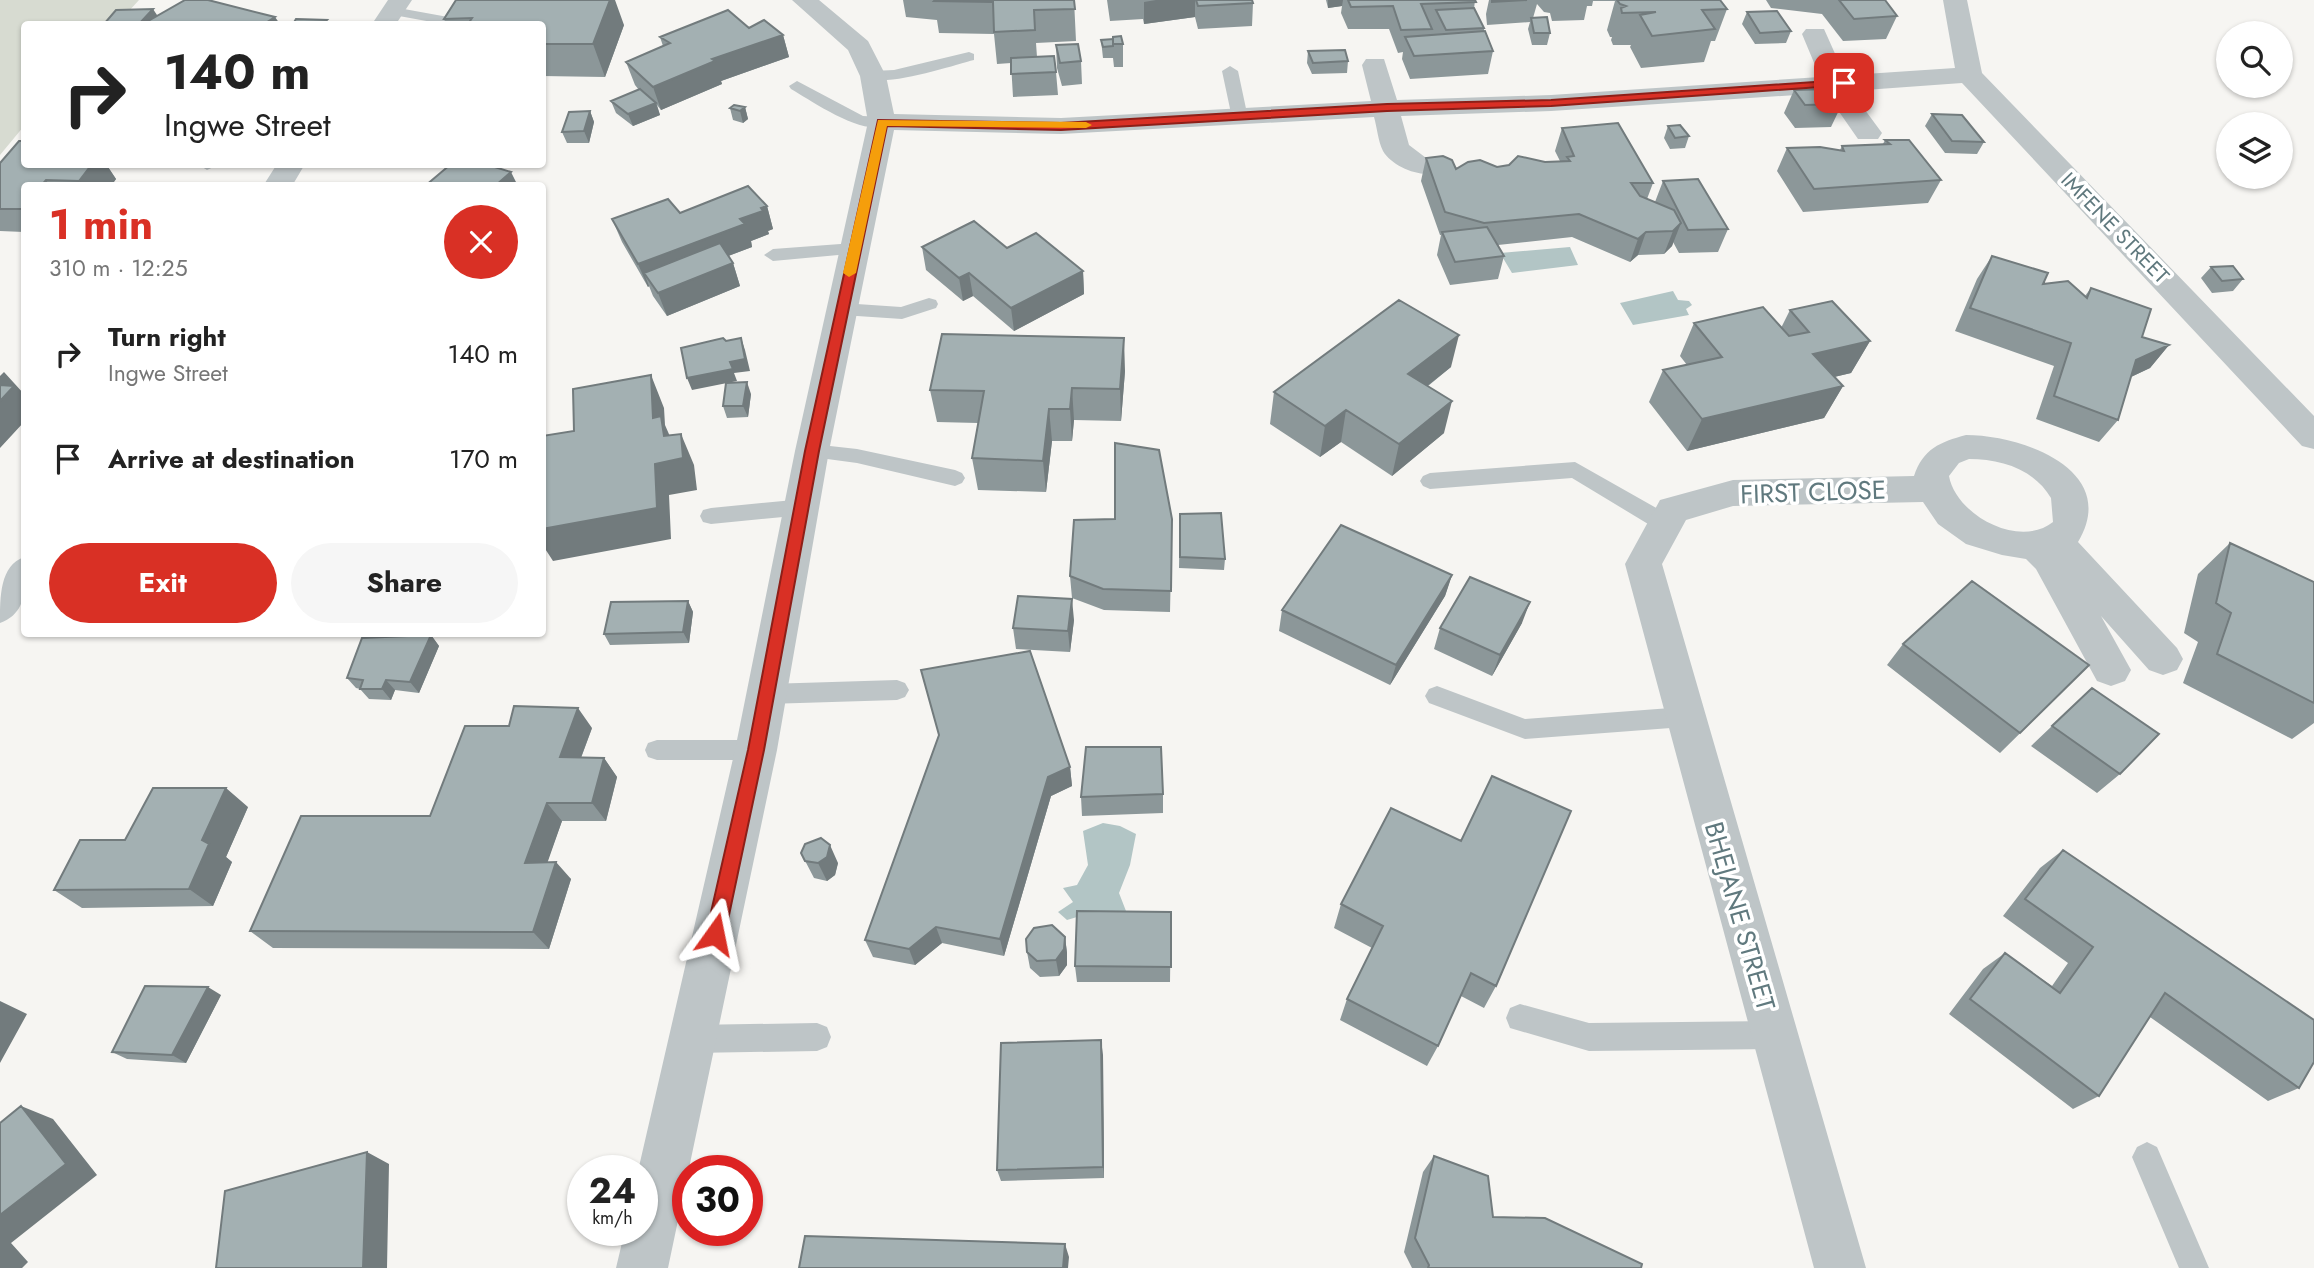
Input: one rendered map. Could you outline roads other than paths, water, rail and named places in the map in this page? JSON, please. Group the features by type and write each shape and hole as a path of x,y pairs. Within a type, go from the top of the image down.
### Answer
{"street":[{"path":"642,1268 756,750 804,507 812,451 882,122 873,76 859,46 804,0"},
{"path":"882,122 1061,126 1387,108 1551,103 1969,75 1955,0"},
{"path":"1815,34 1829,71 1868,133"},
{"path":"1375,65 1378,86 1387,108 1396,149 1424,167"},
{"name":"IMFENE STREET","path":"1969,75 2314,437"},
{"path":"1986,447 2031,460 2050,473 2064,488 2073,505 2073,521 2066,533 2038,542 1979,534 1958,521 1941,505 1932,489 1931,474 1936,461 1949,451 1986,447"},
{"name":"FIRST CLOSE","path":"1643,564 1673,510 1733,493 1932,489"},
{"path":"2038,542 2163,659"},
{"path":"2038,542 2111,670"},
{"name":"BHEJANE STREET","path":"1643,564 1840,1268"},
{"path":"0,608 21,575"}],"lane":[{"path":"392,12 447,21"},
{"path":"873,76 894,75 969,57"},
{"path":"1230,71 1240,118"},
{"path":"797,86 860,121 882,122"},
{"path":"774,255 854,249"},
{"path":"842,309 902,313 929,304"},
{"path":"812,451 857,456 955,478"},
{"path":"1430,481 1575,470 1665,524"},
{"path":"711,516 804,507"},
{"path":"767,694 897,690"},
{"path":"1437,696 1525,729 1685,716"},
{"path":"657,750 756,750"},
{"path":"1520,1018 1589,1037 1774,1035"},
{"path":"692,1039 817,1037"},
{"path":"2147,1157 2194,1268"}]}
